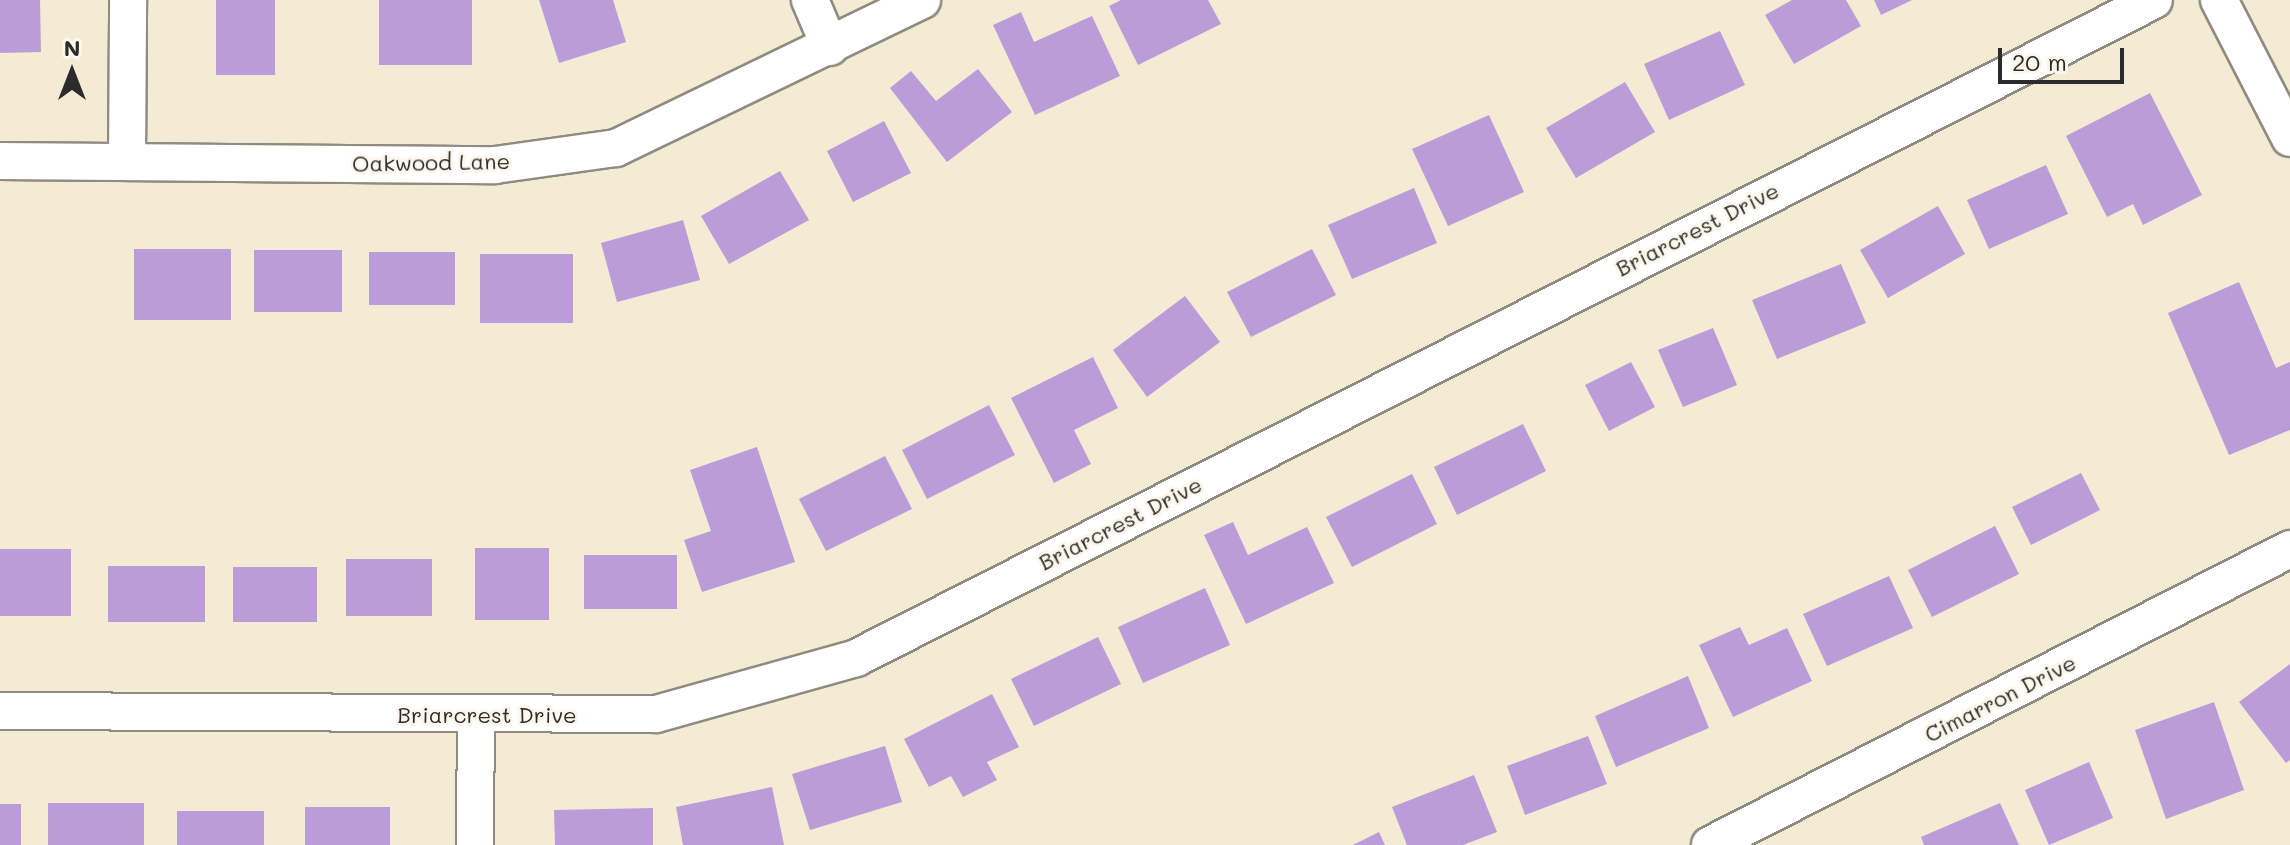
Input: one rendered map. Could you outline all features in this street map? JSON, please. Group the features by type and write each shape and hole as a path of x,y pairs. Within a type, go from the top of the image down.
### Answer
{"street":[{"path":"127,162 128,0"},
{"path":"810,0 830,47"},
{"name":"Oakwood Lane","path":"0,161 495,165 616,148 922,0"},
{"name":"Briarcrest Drive","path":"0,711 476,716 656,714 856,658 2154,0"},
{"path":"2219,0 2290,138"},
{"name":"Cimarron Drive","path":"1710,845 2290,549"},
{"path":"475,845 476,716"}],"building":[{"path":"0,0 40,0 41,52 0,53"},
{"path":"216,0 275,0 275,75 216,75"},
{"path":"379,0 472,0 472,65 379,65"},
{"path":"539,0 613,0 626,42 559,63"},
{"path":"1121,0 1208,0 1221,24 1138,65 1109,6"},
{"path":"1792,0 1846,0 1861,26 1794,64 1765,15"},
{"path":"1874,0 1912,0 1881,15"},
{"path":"1021,12 1034,42 1092,16 1120,76 1035,115 993,25"},
{"path":"1720,31 1745,85 1669,120 1644,64"},
{"path":"978,69 1012,112 947,162 890,88 911,71 936,101"},
{"path":"1625,82 1655,132 1576,178 1546,128"},
{"path":"2150,93 2202,195 2143,225 2133,204 2107,217 2066,136"},
{"path":"1489,115 1524,192 1448,226 1412,149"},
{"path":"884,121 911,173 853,202 827,151"},
{"path":"2046,165 2068,214 1989,249 1967,200"},
{"path":"780,171 809,220 729,264 701,216"},
{"path":"1414,188 1437,243 1352,279 1328,225"},
{"path":"1938,206 1965,254 1888,298 1860,250"},
{"path":"683,220 700,280 617,302 601,243"},
{"path":"134,249 231,249 231,320 134,320"},
{"path":"1312,249 1336,295 1251,337 1227,292"},
{"path":"254,250 342,250 342,312 254,312"},
{"path":"369,252 455,252 455,305 369,305"},
{"path":"480,254 573,254 573,323 480,323"},
{"path":"1841,264 1866,323 1777,359 1752,300"},
{"path":"2239,282 2276,368 2290,362 2290,430 2229,455 2168,313"},
{"path":"1185,296 1220,342 1147,397 1113,350"},
{"path":"1713,328 1737,385 1683,407 1658,350"},
{"path":"1093,357 1118,408 1074,430 1091,464 1054,483 1011,398"},
{"path":"1631,362 1655,407 1609,431 1585,385"},
{"path":"989,405 1015,455 927,499 902,450"},
{"path":"1523,424 1546,471 1457,515 1434,467"},
{"path":"757,447 795,562 702,592 684,540 711,531 690,470"},
{"path":"885,456 912,509 826,551 799,499"},
{"path":"2081,473 2100,510 2031,545 2012,507"},
{"path":"1412,474 1437,524 1352,567 1326,517"},
{"path":"1233,522 1248,555 1307,527 1334,583 1246,624 1204,535"},
{"path":"1995,526 2019,574 1932,617 1908,570"},
{"path":"475,548 549,548 549,620 475,620"},
{"path":"0,549 71,549 71,616 0,616"},
{"path":"584,555 677,555 677,609 584,609"},
{"path":"346,559 432,559 432,616 346,616"},
{"path":"108,566 205,566 205,622 108,622"},
{"path":"233,567 317,567 317,622 233,622"},
{"path":"1889,576 1913,628 1827,666 1803,614"},
{"path":"1205,588 1230,645 1143,683 1118,627"},
{"path":"1740,627 1749,645 1787,628 1812,681 1733,717 1699,645"},
{"path":"1098,637 1121,684 1034,726 1011,679"},
{"path":"2290,664 2290,760 2286,763 2239,702"},
{"path":"1688,676 1709,728 1616,767 1595,716"},
{"path":"992,694 1019,747 987,762 997,780 963,797 951,776 929,787 904,739"},
{"path":"2214,702 2244,790 2166,819 2135,730"},
{"path":"1588,736 1607,784 1525,815 1507,766"},
{"path":"885,746 902,802 810,830 792,774"},
{"path":"2089,762 2113,818 2049,845 2025,790"},
{"path":"1474,775 1497,832 1463,845 1407,845 1392,807"},
{"path":"772,787 784,845 683,845 676,807"},
{"path":"48,803 144,803 144,845 48,845"},
{"path":"2000,803 2019,845 1924,845 1921,837"},
{"path":"0,804 21,804 21,845 0,845"},
{"path":"305,807 390,807 390,845 305,845"},
{"path":"653,808 653,845 555,845 554,810"},
{"path":"177,811 264,811 264,845 177,845"},
{"path":"1379,832 1385,845 1353,845"}]}
